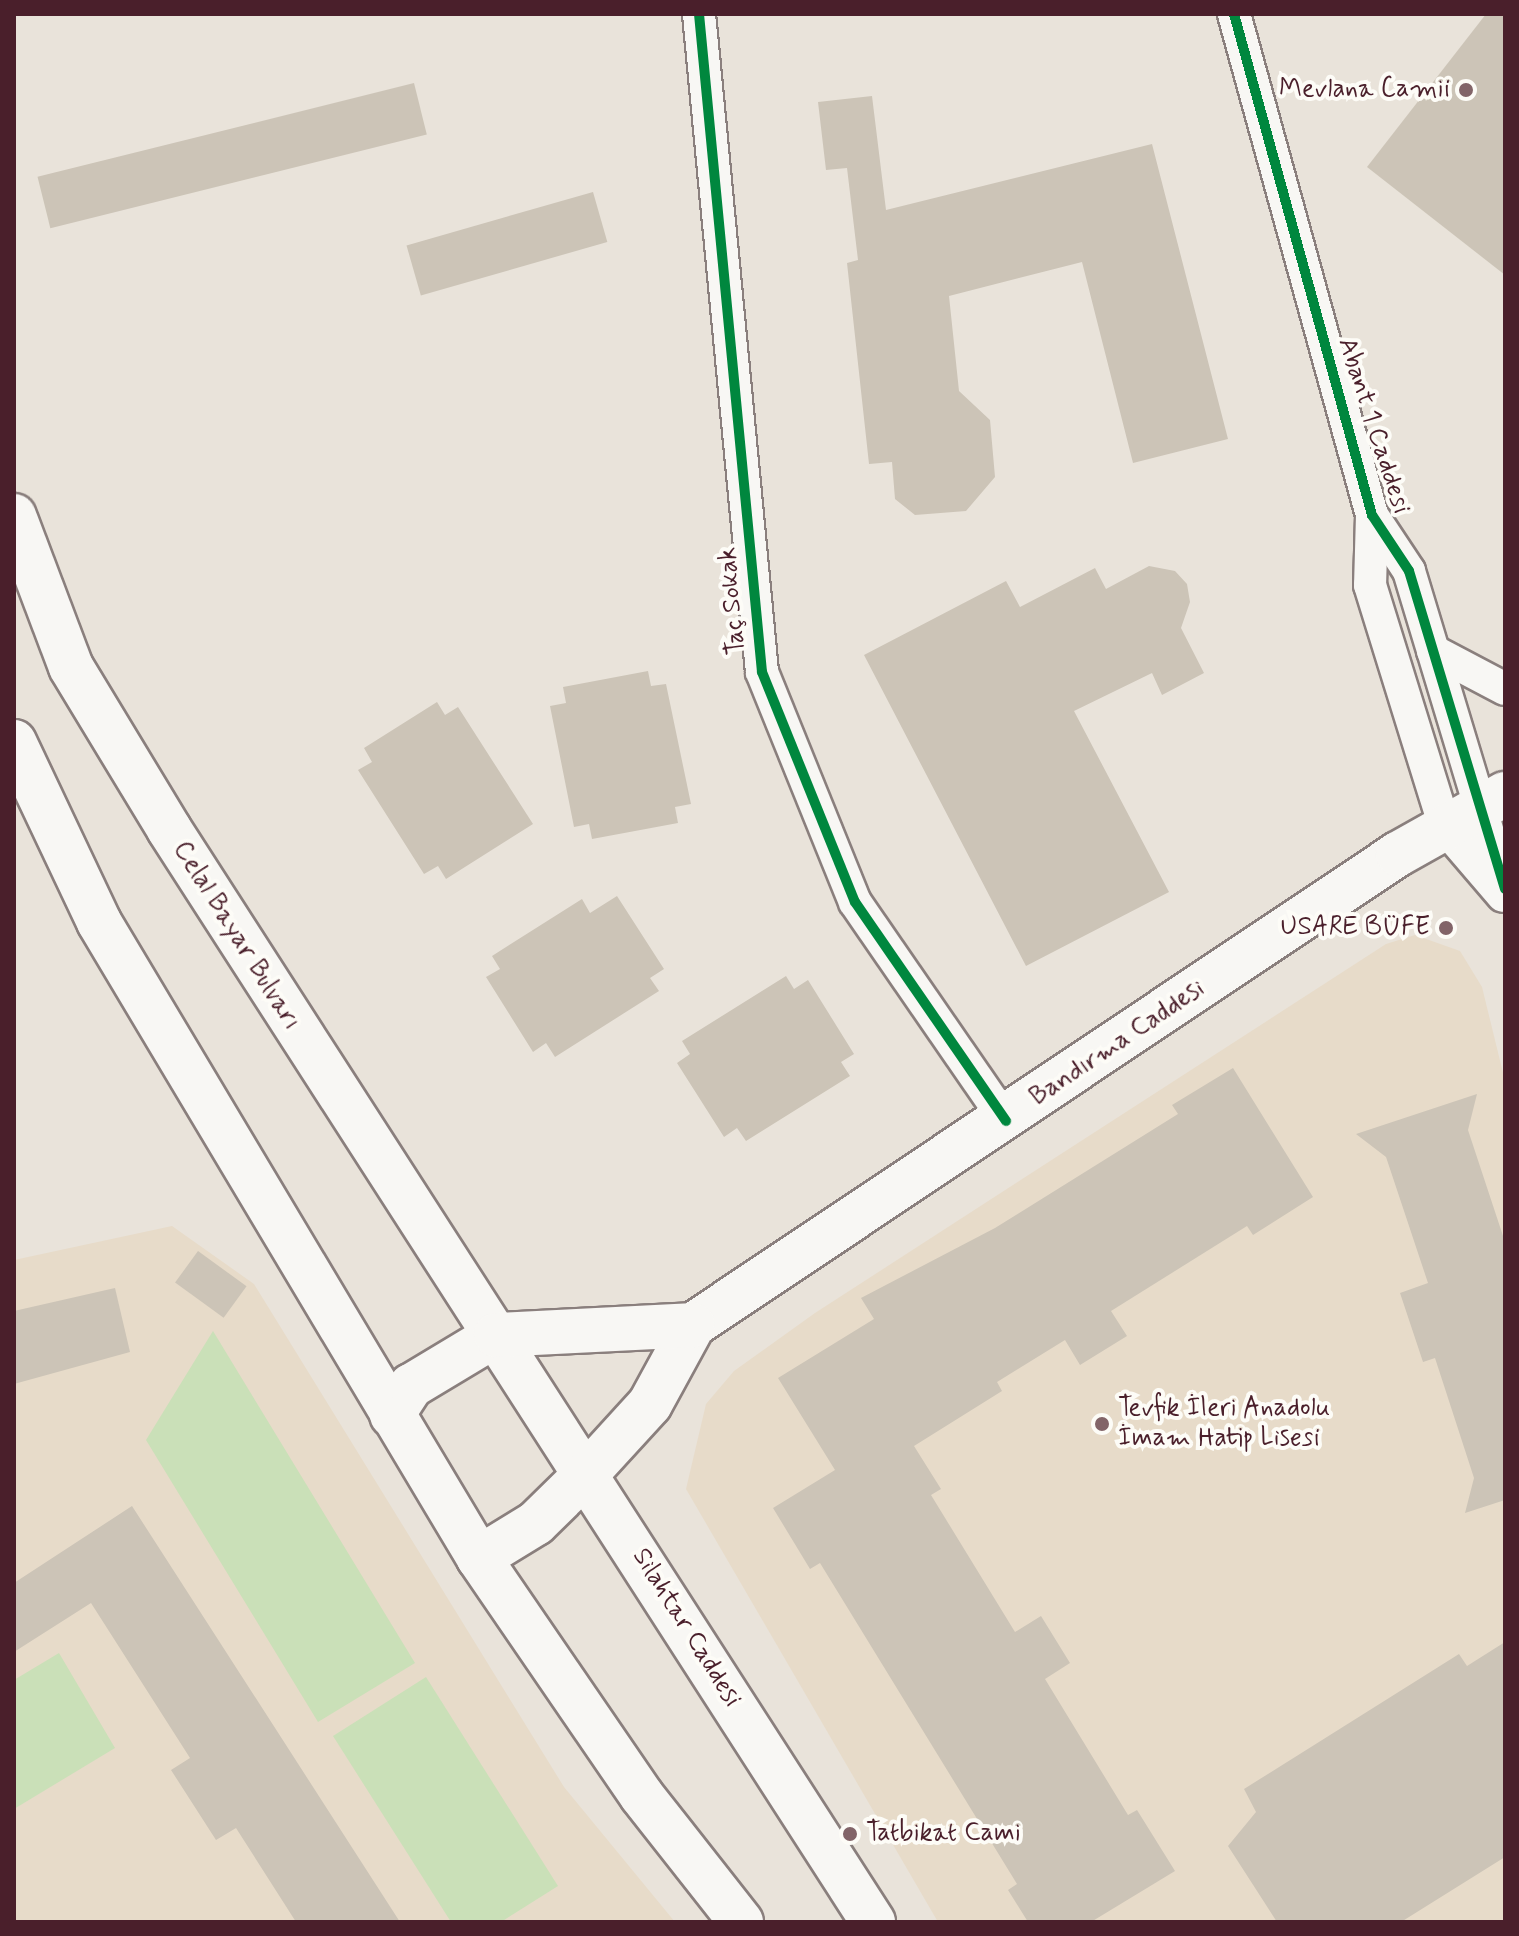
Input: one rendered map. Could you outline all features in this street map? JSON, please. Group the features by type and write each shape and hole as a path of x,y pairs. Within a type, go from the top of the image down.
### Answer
{"main road":[{"name":"Celal Bayar Bulvarı","path":"14,516 71,667 292,1025 496,1335"},
{"path":"14,742 99,922 479,1558 642,1796 741,1922"},
{"name":"Bandırma Caddesi","path":"479,1558 536,1523 587,1473 650,1404 693,1325 1477,810"},
{"path":"392,1415 411,1386 496,1335 693,1325"},
{"name":"Silahtar Caddesi","path":"496,1335 873,1922"}],"street":[{"name":"Taç Sokak","path":"699,14 762,672 855,902 1006,1121"},
{"name":"Abant 1 Caddesi","path":"1234,14 1372,515 1370,585 1477,810 1505,889"},
{"name":"Abant 1 Caddesi","path":"1372,515 1409,571 1505,898"},
{"path":"1433,651 1505,689"}],"shaded area":[{"name":"Tevfik İleri Anadolu İmam Hatip Lisesi","path":"1415,935 1460,951 1482,987 1505,1081 1505,1922 938,1922 686,1489 706,1404 734,1371 815,1313 1386,944"},
{"path":"172,1226 254,1284 564,1787 675,1922 14,1922 14,1260"}],"green space":[{"path":"213,1331 415,1663 318,1722 146,1440"},
{"path":"59,1653 115,1748 14,1809 14,1680"},
{"path":"426,1677 558,1886 501,1922 451,1922 333,1736"}],"building":[{"name":"Mevlana Camii","path":"1486,14 1505,14 1505,275 1367,167"},
{"path":"414,83 427,134 50,228 38,177"},
{"path":"872,96 886,210 1152,144 1228,439 1133,463 1082,262 949,296 959,391 990,420 995,477 966,511 915,515 895,499 892,462 869,464 847,263 858,260 847,168 826,170 818,102"},
{"path":"593,192 607,242 421,295 407,245"},
{"path":"1149,566 1175,571 1187,584 1190,602 1181,628 1204,673 1162,695 1152,673 1074,711 1169,892 1026,966 864,655 1006,581 1020,607 1095,568 1106,589"},
{"path":"648,671 651,686 666,684 691,804 675,807 678,823 592,839 589,824 574,827 550,706 566,703 563,687"},
{"path":"437,702 445,715 458,707 533,824 446,879 438,866 424,874 358,770 372,762 364,748"},
{"path":"617,896 664,969 650,978 659,991 555,1057 546,1043 533,1052 486,977 500,969 492,956 582,899 590,913"},
{"path":"786,976 794,989 808,980 854,1054 841,1062 850,1076 746,1141 737,1128 724,1137 677,1063 690,1054 682,1041"},
{"path":"1233,1068 1313,1197 1253,1235 1247,1226 1111,1311 1127,1336 1080,1365 1065,1340 997,1382 1002,1391 914,1446 941,1489 931,1495 1015,1632 1041,1616 1070,1663 1045,1679 1128,1815 1137,1810 1175,1871 1091,1922 1028,1922 1008,1890 1017,1884 820,1563 810,1569 773,1508 835,1470 778,1378 874,1319 861,1298 995,1228 1178,1114 1172,1105"},
{"path":"1477,1094 1468,1130 1505,1242 1505,1500 1465,1513 1474,1478 1435,1358 1423,1362 1400,1293 1428,1283 1386,1157 1356,1134"},
{"path":"198,1251 247,1286 224,1318 175,1283"},
{"path":"115,1288 130,1352 14,1384 14,1311"},
{"path":"132,1506 400,1922 296,1922 236,1828 216,1840 171,1770 190,1758 91,1603 14,1652 14,1583"},
{"path":"1505,1642 1505,1857 1401,1922 1277,1922 1228,1846 1256,1812 1244,1789 1459,1654 1467,1666"}],"cycle path":[{"path":"699,14 762,672 855,902 1006,1121"},
{"path":"1234,14 1372,515 1409,571 1505,889"}],"place":[{"name":"Mevlana Camii","path":"1466,90"},
{"name":"USARE BÜFE","path":"1446,928"},
{"name":"Tevfik İleri Anadolu İmam Hatip Lisesi","path":"1102,1424"},
{"name":"Tatbikat Cami","path":"850,1834"}]}
